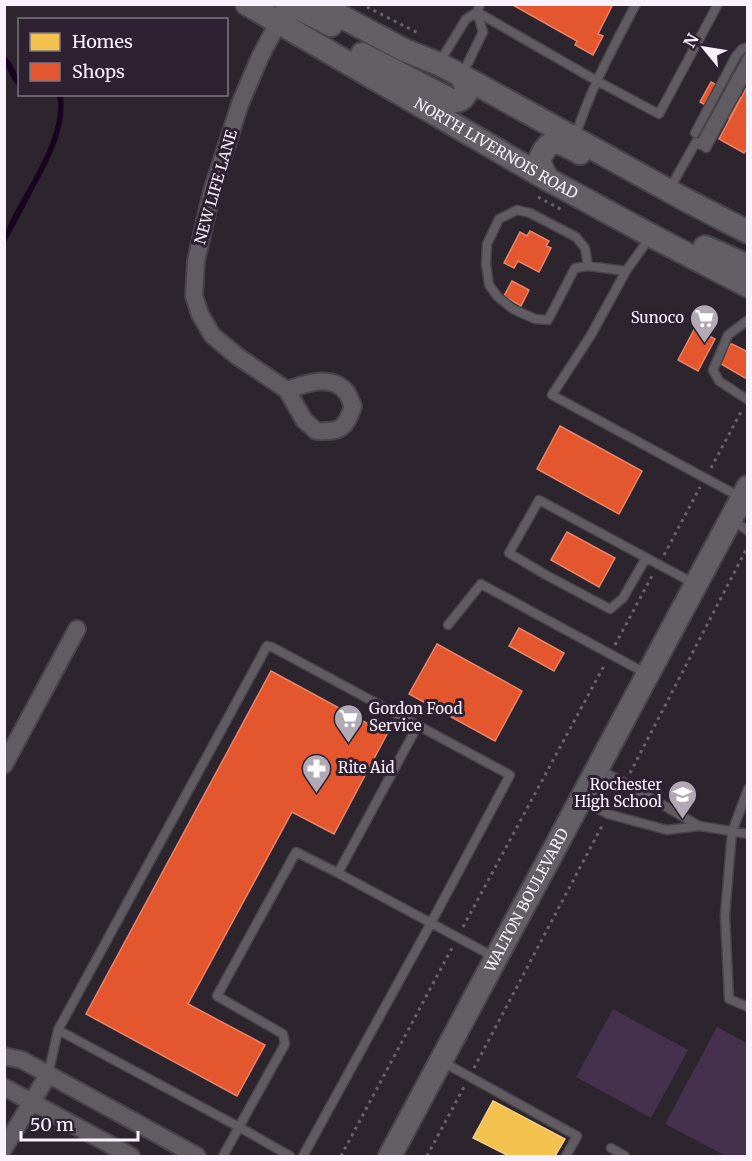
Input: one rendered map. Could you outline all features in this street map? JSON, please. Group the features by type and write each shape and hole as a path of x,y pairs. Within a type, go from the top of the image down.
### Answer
{"main road":[{"name":"NORTH LIVERNOIS ROAD","path":"247,4 548,179 747,286"},
{"path":"318,4 404,50"},
{"path":"278,23 285,13 296,7 346,32 404,50 439,64 747,232"},
{"path":"327,50 360,54 453,101 464,98 467,92 462,76"},
{"path":"548,179 539,162 542,152 554,142 562,143 663,201 710,212"},
{"path":"652,236 685,238 747,266"},
{"name":"WALTON BOULEVARD","path":"394,1153 696,584 739,525 745,493"}],"street":[{"name":"NEW LIFE LANE","path":"278,23 260,57 240,104 212,190 196,261 194,296 200,314 212,335 247,363 287,390"},
{"path":"4,765 77,630"},
{"path":"4,1056 22,1060 197,1156"},
{"path":"4,1148 48,1074"},
{"path":"4,1088 131,1156"}],"lane":[{"path":"575,139 582,115 597,81 636,4"},
{"path":"479,8 597,81 659,114 718,4"},
{"path":"439,64 466,19 479,8"},
{"path":"462,76 483,32 479,8"},
{"path":"699,142 736,56 747,47"},
{"path":"699,142 747,57"},
{"path":"668,190 747,71"},
{"path":"588,266 585,248 576,237 530,213 517,210 499,219 487,244 486,264 489,285 498,297 513,309 535,319 548,320 575,268 588,266 626,271"},
{"path":"652,236 626,271 591,335 552,394 705,478 745,493"},
{"path":"747,320 728,335 712,370 719,381 747,400"},
{"path":"646,558 623,598 610,609 509,553 539,500 696,584"},
{"path":"448,625 481,584 647,674"},
{"path":"48,1074 58,1030 267,646 272,647 510,775 303,1156"},
{"path":"338,873 418,725"},
{"path":"597,768 700,826"},
{"path":"747,789 732,832 725,915 729,999 747,1007"},
{"path":"580,799 608,814 667,830 700,826 747,834"},
{"path":"223,1156 285,1044 283,1034 217,996 296,852 496,958"},
{"path":"58,1030 290,1156"},
{"path":"441,1061 577,1136 566,1156"},
{"path":"611,1148 625,1156"}],"path":[{"path":"341,1156 747,400"},
{"path":"427,1156 625,783 747,546"}],"shaded area":[{"path":"4,54 15,70 18,87 8,72"},
{"path":"57,96 63,96 64,108 56,145 5,244 8,224 40,167 52,138 58,109"},
{"path":"613,1009 688,1050 651,1118 576,1077"},
{"path":"717,1027 747,1043 747,1156 726,1156 665,1124"}],"building: Homes":[{"path":"493,1101 565,1139 555,1156 509,1156 473,1138"}],"building: Shops":[{"path":"511,4 613,4 598,34 603,36 593,55 575,45 577,41"},
{"path":"711,82 741,98 730,119 700,102"},
{"path":"748,85 748,147 744,153 719,139"},
{"path":"530,231 549,241 546,246 551,248 539,272 518,261 514,268 504,263 520,232 527,236"},
{"path":"512,281 529,290 521,306 504,296"},
{"path":"695,328 715,339 698,371 678,360"},
{"path":"730,344 748,352 748,377 745,378 720,363"},
{"path":"560,426 642,471 619,514 537,469"},
{"path":"567,532 615,558 599,587 551,560"},
{"path":"519,628 564,653 554,671 509,646"},
{"path":"437,644 522,691 495,741 409,694"},
{"path":"271,671 387,734 334,834 292,812 188,1004 265,1045 237,1096 86,1014"}],"place":[{"name":"Sunoco","path":"705,344"},
{"name":"Gordon Food Service","path":"348,744"},
{"name":"Rite Aid","path":"317,794"},
{"name":"Rochester High School","path":"683,820"}]}
